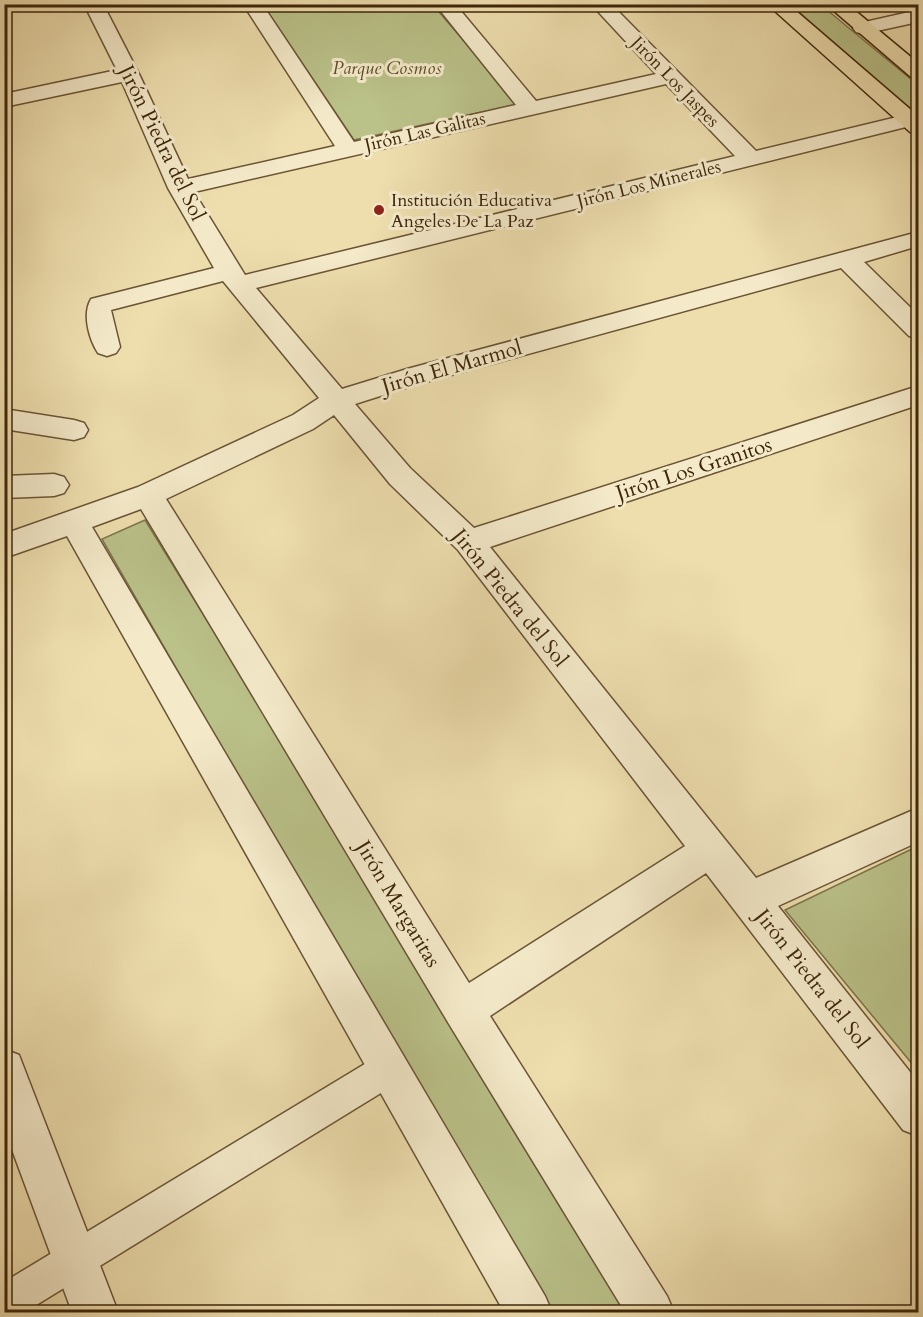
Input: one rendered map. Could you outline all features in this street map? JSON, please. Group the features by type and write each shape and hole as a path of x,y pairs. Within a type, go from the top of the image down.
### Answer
{"main road":[{"path":"776,4 916,122"},
{"path":"834,4 918,73"}],"street":[{"name":"Jirón Piedra del Sol","path":"93,4 129,74 180,188 235,278 400,476 469,542 918,1114"},
{"path":"252,4 348,149"},
{"path":"444,4 530,108"},
{"name":"Jirón Los Jaspes","path":"600,4 751,159"},
{"path":"863,28 918,16"},
{"path":"4,101 129,74"},
{"name":"Jirón Las Galitas","path":"180,188 670,78"},
{"name":"Jirón Los Minerales","path":"107,347 98,312 100,305 235,278 916,122"},
{"name":"Jirón El Marmol","path":"4,546 148,495 303,422 337,400 407,378 918,239"},
{"path":"847,259 918,330"},
{"name":"Jirón Los Granitos","path":"469,542 918,395"},
{"path":"4,419 74,430"},
{"path":"4,487 54,485"},
{"name":"Jirón Margaritas","path":"148,495 651,1312"},
{"path":"74,522 529,1312"},
{"path":"749,900 918,825"},
{"path":"463,1010 710,850"},
{"path":"4,1304 390,1068"},
{"path":"4,1070 95,1312"}],"green space":[{"name":"Parque Cosmos","path":"263,5 433,5 518,104 354,140"},
{"path":"786,5 821,5 918,85 918,112 913,113"},
{"path":"145,520 634,1312 546,1312 102,539"},
{"path":"918,846 918,1071 785,910"}],"place":[{"name":"Institución Educativa Angeles De La Paz","path":"379,210"}]}
